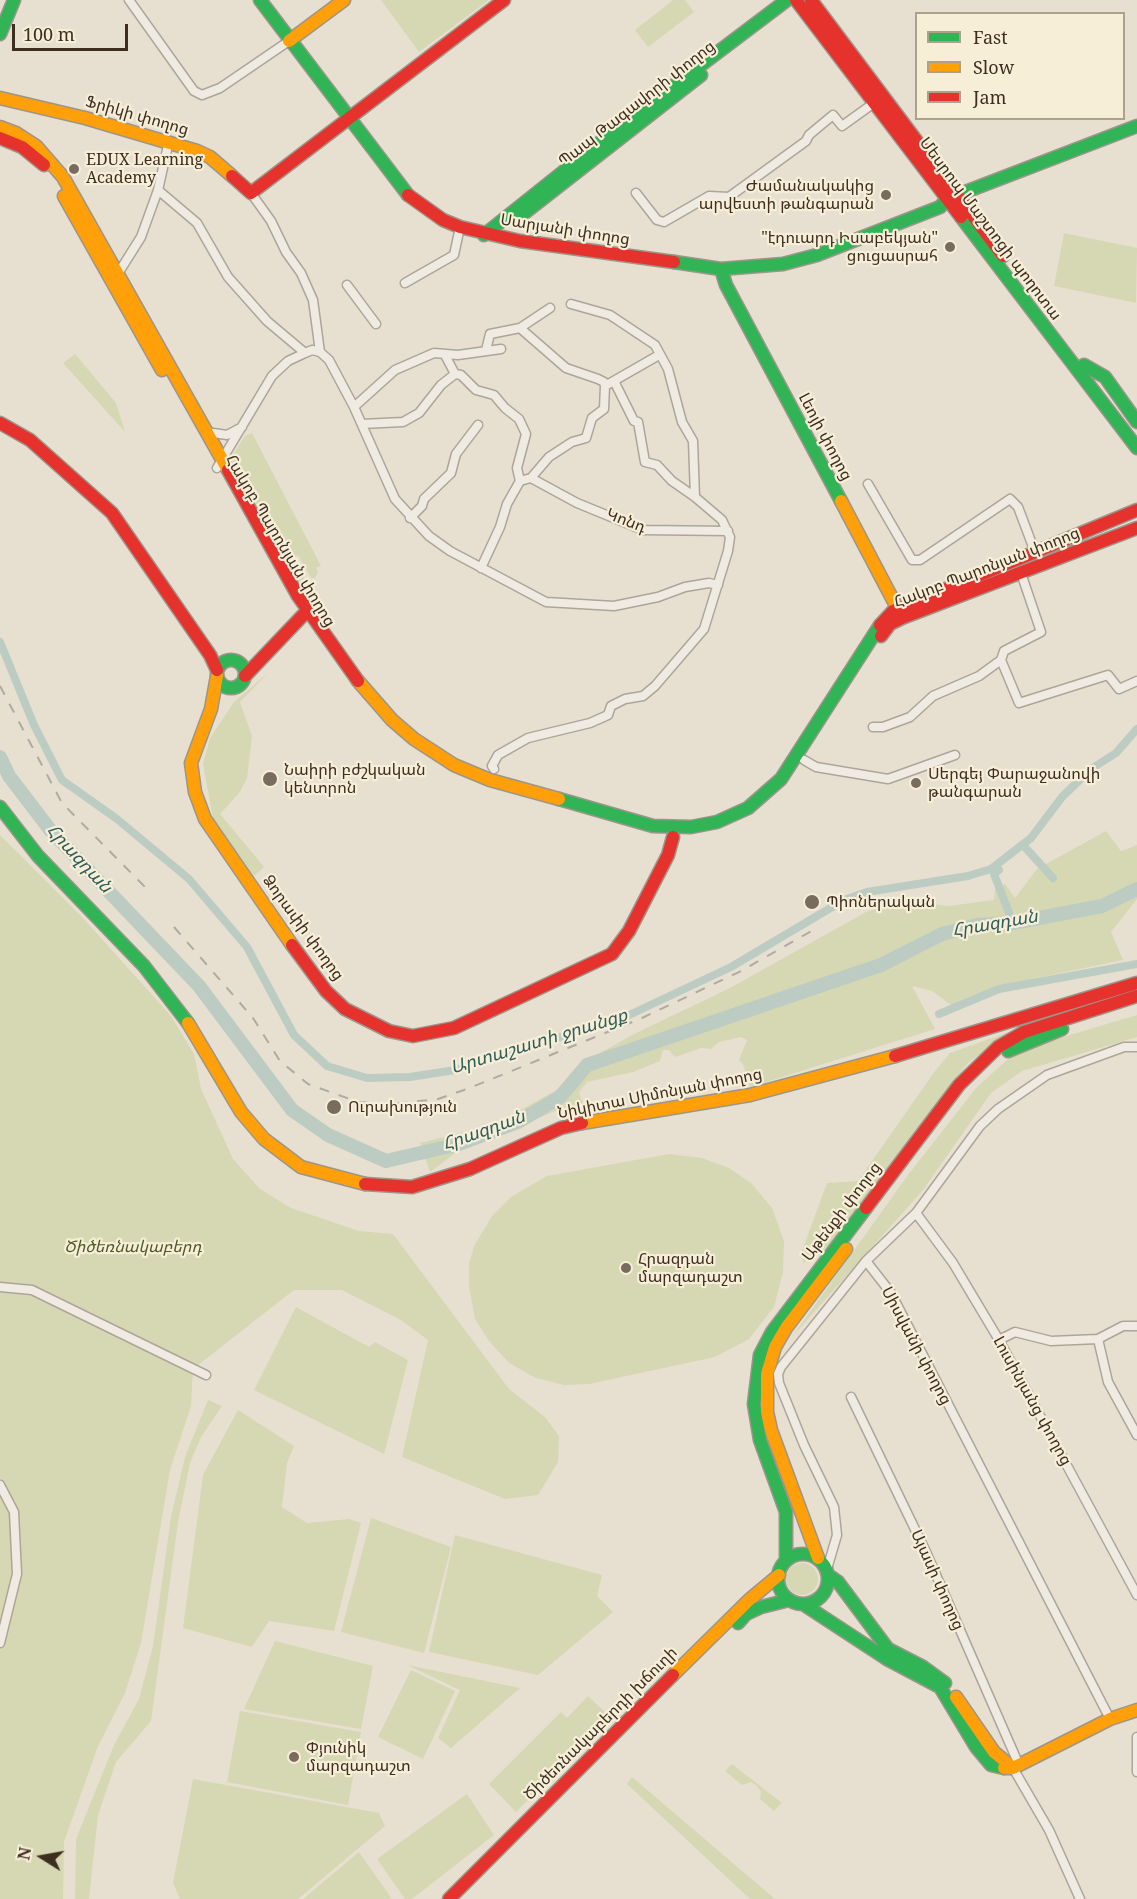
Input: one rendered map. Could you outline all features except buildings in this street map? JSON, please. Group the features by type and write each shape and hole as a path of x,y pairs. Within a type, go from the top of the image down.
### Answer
{"main road":[{"path":"0,34 4,13 14,0"},
{"name":"Սարյանի փողոց","path":"260,0 348,121 404,192 443,220 460,228 491,236 721,269 783,264 817,255 1073,155"},
{"path":"289,41 344,0"},
{"path":"251,193 504,0"},
{"name":"Մեսրոպ Մաշտոցի պողոտա","path":"795,0 874,103 955,200 1137,436"},
{"name":"Պապ Թագավորի փողոց","path":"491,236 795,0"},
{"name":"Մեսրոպ Մաշտոցի պողոտա","path":"811,0 1066,356 1137,448"},
{"name":"Ֆրիկի փողոց","path":"0,98 169,141 210,157 251,193"},
{"path":"1073,155 1137,126"},
{"name":"Հակոբ Պարոնյան փողոց","path":"0,127 26,139 48,158 67,183 206,432 220,465 233,481 303,611 392,720 414,739 454,765 490,780 638,822 682,827 717,822 748,808 770,791 791,767 885,617 1021,573 1137,528"},
{"path":"1073,155 1137,135"},
{"name":"Հակոբ Պարոնյան փողոց","path":"0,138 22,147 50,173 303,611 371,706 424,755 437,764 462,777 532,801 673,837 713,830 748,814 777,793 804,760 885,630 900,613 1035,552 1137,510"},
{"name":"Լեոյի փողոց","path":"721,269 726,285 900,613"},
{"path":"1066,356 1092,401 1137,462"},
{"path":"1084,365 1105,377 1137,422"},
{"path":"0,423 30,440 112,513 219,669 221,685 230,688"},
{"path":"219,669 238,661 255,659 303,611"},
{"path":"211,709 230,688 240,685 245,676 303,611"},
{"path":"238,661 243,666 245,676"},
{"path":"211,709 219,669"},
{"name":"Ձորափի փողոց","path":"211,709 193,752 191,775 205,819 303,961 345,1009 389,1031 413,1036 454,1029 612,954 629,931 668,855 673,837"},
{"name":"Նիկիտա Սիմոնյան փողոց","path":"0,807 38,856 144,966 186,1020 241,1112 264,1139 301,1167 368,1185 412,1187 470,1169 561,1128 595,1120 740,1096 813,1079 1137,983"},
{"name":"Աթենքի փողոց","path":"786,1560 786,1512 760,1440 754,1404 760,1355 772,1332 959,1085 981,1061 998,1047 1024,1032 1137,996"},
{"name":"Աթենքի փողոց","path":"818,1558 780,1460 767,1412 767,1374 780,1338 954,1104 991,1065 1004,1053 1028,1040 1137,1005"},
{"path":"1016,1766 994,1752 946,1683 923,1667 888,1649 818,1558 798,1554 786,1560 779,1575 780,1589 789,1600 803,1604 887,1659 940,1687 976,1747 991,1765 999,1768 1016,1766 1110,1719 1137,1710"},
{"path":"803,1604 822,1595 827,1572"},
{"name":"Ծիծեռնակաբերդի խճուղի","path":"449,1899 749,1600 779,1575"},
{"name":"Ծիծեռնակաբերդի խճուղի","path":"459,1899 746,1614 761,1607 789,1600"}],"street":[{"path":"129,0 194,91 202,95 220,88 289,41"},
{"path":"636,193 657,220 664,222 710,196 729,197 806,141 808,135 833,115 842,126 874,103"},
{"path":"118,272 141,237 158,190 169,141"},
{"path":"158,190 197,223 228,277 267,321 305,353"},
{"path":"251,193 272,221 314,300 320,352"},
{"path":"405,283 454,255 460,228"},
{"path":"346,285 376,324"},
{"path":"572,304 601,312 626,323 649,338 655,345 665,362 681,417 693,441 695,497"},
{"path":"486,350 490,334 520,328 550,308"},
{"path":"480,568 500,527 507,504 520,482 531,478 549,456 572,442 586,438 592,418 604,409 604,382 566,368 520,328"},
{"path":"354,407 395,370 434,353 445,355 501,349"},
{"path":"220,465 272,376 288,361 312,350 320,352 329,360 354,407 395,499 410,518 443,546 480,568 546,602 614,606 658,597 685,587 709,583 718,585"},
{"path":"445,355 454,374"},
{"path":"605,386 659,355"},
{"path":"362,424 403,422 419,413 441,385 454,374 461,375 476,390 494,395 522,423 526,434 517,468 520,482"},
{"path":"494,769 492,766 498,755 528,738 590,723 608,715 611,706 625,699 644,696 676,665 704,629 718,585 728,551 728,531 722,520 695,497 672,482 657,465 645,462 638,422 634,421 614,381"},
{"path":"410,518 422,506 424,499 451,473 456,454 478,425"},
{"path":"206,432 227,435 243,427"},
{"name":"Կոնդ","path":"531,478 577,503 635,528 655,531 692,528 728,531"},
{"path":"867,484 907,556 912,560 920,560 1011,499 1018,507 1035,552"},
{"path":"873,727 883,727 910,717 933,696 979,676 1001,660 1004,651 1041,632 1021,573"},
{"path":"1001,660 1018,703 1108,675 1119,689 1137,681"},
{"path":"804,760 816,767 888,779 903,776 955,755"},
{"path":"827,1572 837,1535 834,1507 804,1445 778,1374 781,1367 866,1261 916,1213 980,1126 998,1108 1047,1075 1124,1047 1137,1047"},
{"name":"Լուսինյանց փողոց","path":"916,1213 952,1263 999,1340 1137,1595"},
{"name":"Սիսվանի փողոց","path":"866,1261 891,1293 1110,1719"},
{"path":"0,1287 32,1290 206,1375"},
{"path":"999,1340 1015,1332 1051,1341 1098,1339 1123,1326 1137,1326"},
{"path":"1098,1339 1108,1382 1137,1435"},
{"name":"Այասի փողոց","path":"851,1397 926,1552 1016,1766 1049,1830 1080,1899"},
{"path":"0,1485 14,1512 17,1574 0,1643"},
{"path":"1137,1737 1137,1772"}],"green space":[{"path":"381,0 489,0 419,52"},
{"path":"673,0 685,0 694,12 648,47 635,30"},
{"path":"1064,233 1137,248 1136,303 1054,286"},
{"path":"75,354 116,403 125,432 63,363"},
{"path":"252,433 321,566 316,568 318,572 315,578 311,578 298,555 294,558 304,578 300,583 231,458 245,436"},
{"path":"268,673 240,702 252,736 247,778 240,792 220,814 264,867 254,876 213,818 203,764 210,738 234,702"},
{"path":"1106,831 1121,851 1137,845 1137,899 1111,932 1123,960 998,986 951,1005 932,991 912,986 935,1029 750,1087 743,1064 739,1060 747,1040 741,1037 719,1042 711,1049 701,1048 675,1057 669,1050 663,1050 660,1061 633,1072 587,1082 579,1092 587,1117 560,1109 454,1154 430,1172 420,1143 496,1124 560,1088 589,1059 634,1034 730,988 866,912 900,900 949,906 994,900 995,889 1005,884 1015,898 1037,869"},
{"name":"Ծիծեռնակաբերդ","path":"0,835 83,918 171,1016 194,1054 201,1089 233,1159 260,1189 291,1208 359,1231 393,1234 509,1389 545,1417 559,1436 558,1462 538,1495 505,1499 402,1457 428,1340 401,1320 342,1290 294,1290 193,1369 191,1406 170,1470 141,1643 125,1693 98,1746 64,1842 63,1899 0,1899"},
{"path":"1137,1015 1137,1037 1022,1071 991,1093 923,1190 792,1337 908,1175 976,1088 1008,1059 1050,1041"},
{"path":"1012,1031 968,1063 829,1246 803,1263 802,1251 827,1183 858,1181 950,1053"},
{"name":"Հրազդան մարզադաշտ","path":"669,1154 702,1158 729,1168 752,1184 772,1208 784,1241 783,1272 774,1307 749,1339 715,1357 589,1384 564,1385 536,1378 509,1363 489,1341 475,1319 469,1287 469,1264 474,1246 492,1216 511,1197 547,1176"},
{"path":"296,1307 369,1347 375,1342 408,1360 384,1454 254,1390"},
{"path":"208,1400 222,1406 201,1437 190,1463 178,1522 151,1721 116,1762 98,1815 89,1899 75,1899 76,1839 114,1745 139,1699 153,1646 171,1517 185,1457"},
{"path":"238,1410 294,1446 287,1463 282,1507 307,1523 349,1519 361,1523 334,1631 269,1621 252,1647 183,1628 203,1475"},
{"path":"371,1518 451,1547 424,1653 341,1632"},
{"path":"455,1535 602,1575 597,1596 613,1612 538,1675 429,1652"},
{"path":"802,1563 813,1568 818,1579 813,1590 802,1595 791,1590 786,1579 791,1568"},
{"path":"275,1641 373,1666 361,1729 244,1709"},
{"path":"407,1665 520,1688 451,1748 438,1738 460,1690"},
{"path":"411,1670 455,1691 423,1759 378,1737"},
{"path":"588,1696 610,1717 516,1812 489,1784 561,1712 567,1718"},
{"name":"Փյունիկ մարզադաշտ","path":"240,1711 361,1732 348,1805 227,1782"},
{"path":"732,1764 782,1803 774,1811 760,1799 761,1792 756,1785 751,1782 742,1785 725,1771"},
{"path":"632,1777 775,1899 750,1899 627,1784"},
{"path":"193,1779 379,1813 385,1826 298,1899 180,1899 173,1883"},
{"path":"467,1794 494,1835 412,1899 405,1899 377,1859"},
{"path":"359,1852 392,1899 303,1899"}],"waterway":[{"name":"Արտաշատի ջրանցք","path":"0,642 34,725 62,780 117,819 189,879 247,947 294,1035 327,1066 367,1078 410,1077 455,1070 627,1016 731,967 844,900 867,892 968,876 991,869 1031,838 1062,797 1091,769 1116,753 1137,729"},
{"name":"Հրազդան","path":"0,757 9,776 51,831 199,986 292,1110 328,1135 386,1161 459,1144 518,1122 560,1097 587,1065 881,965 942,934 977,925 1013,923 1102,906 1137,889"},
{"path":"1023,845 1053,878"},
{"path":"999,870 994,874 1013,923"},
{"path":"939,1014 999,989 1137,964"}],"railway":[{"path":"0,686 62,803 146,888"},
{"path":"174,927 253,1018 280,1061 308,1084 358,1102 393,1104 438,1099 467,1089 642,1018 741,971 815,929"}],"traffic: fast":[{"path":"0,34 14,0"},
{"path":"260,0 408,195"},
{"path":"484,235 623,124 787,0"},
{"path":"523,214 701,75"},
{"path":"674,262 721,269 783,264 817,255 940,207 947,199 1137,126"},
{"path":"961,217 1137,448"},
{"path":"721,269 726,285 841,501"},
{"path":"1084,365 1105,377 1137,422"},
{"path":"559,799 653,826 691,827 717,822 748,808 781,779 880,625"},
{"path":"231,660 241,664 245,674 241,684 231,688 221,684 217,674 221,664 231,660"},
{"path":"0,807 38,856 144,966 188,1023"},
{"path":"1008,1051 1062,1029"},
{"path":"786,1560 786,1512 760,1440 754,1404 760,1355 772,1332 866,1208"},
{"path":"803,1554 821,1561 828,1579 821,1597 803,1604 785,1597 778,1579 785,1561 803,1554"},
{"path":"828,1575 838,1582 888,1649 923,1667 945,1683"},
{"path":"738,1623 746,1614 761,1607 789,1600"},
{"path":"803,1604 887,1659 940,1687 976,1747 991,1765 1004,1768"}],"traffic: slow":[{"path":"289,41 344,0"},
{"path":"0,98 85,118 197,151 210,157 232,176"},
{"path":"0,127 16,133 36,146 63,177 228,470"},
{"path":"64,196 162,370"},
{"path":"841,501 902,617"},
{"path":"217,676 211,709 191,763 195,792 205,819 292,945"},
{"path":"358,681 392,720 414,739 454,765 490,780 559,799"},
{"path":"188,1023 241,1112 264,1139 301,1167 365,1184"},
{"path":"582,1123 750,1095 895,1056"},
{"path":"818,1558 771,1430 767,1412 767,1374 775,1347 786,1328 846,1249"},
{"path":"673,1675 749,1600 779,1575"},
{"path":"956,1697 994,1752 1013,1768"},
{"path":"1004,1768 1013,1768 1110,1719 1137,1710"}],"traffic: jam":[{"path":"232,176 251,193 504,0"},
{"path":"796,0 961,217"},
{"path":"811,0 1003,256"},
{"path":"0,138 22,147 44,165"},
{"path":"408,195 443,220 460,227 520,241 674,262"},
{"path":"0,423 30,440 112,513 210,655 217,670"},
{"path":"228,470 298,596 358,681"},
{"path":"880,625 893,611 1137,510"},
{"path":"881,636 890,624 902,618 1137,528"},
{"path":"245,676 307,611"},
{"path":"292,945 326,991 345,1009 389,1031 413,1036 454,1028 612,954 629,931 668,855 673,837"},
{"path":"895,1056 1137,983"},
{"path":"866,1208 959,1085 998,1047 1024,1032 1137,996"},
{"path":"365,1184 412,1187 470,1169 561,1128 582,1123"},
{"path":"449,1899 673,1675"}],"place":[{"name":"EDUX Learning Academy","path":"74,169"},
{"name":"Ժամանակակից արվեստի թանգարան","path":"886,195"},
{"name":"\"էդուարդ Իսաբեկյան\" ցուցասրահ","path":"950,247"},
{"name":"Նաիրի բժշկական կենտրոն","path":"270,779"},
{"name":"Սերգեյ Փարաջանովի թանգարան","path":"916,783"},
{"name":"Պիոներական","path":"812,902"},
{"name":"Ուրախություն","path":"334,1107"},
{"name":"Հրազդան մարզադաշտ","path":"626,1268"},
{"name":"Փյունիկ մարզադաշտ","path":"294,1757"}]}
